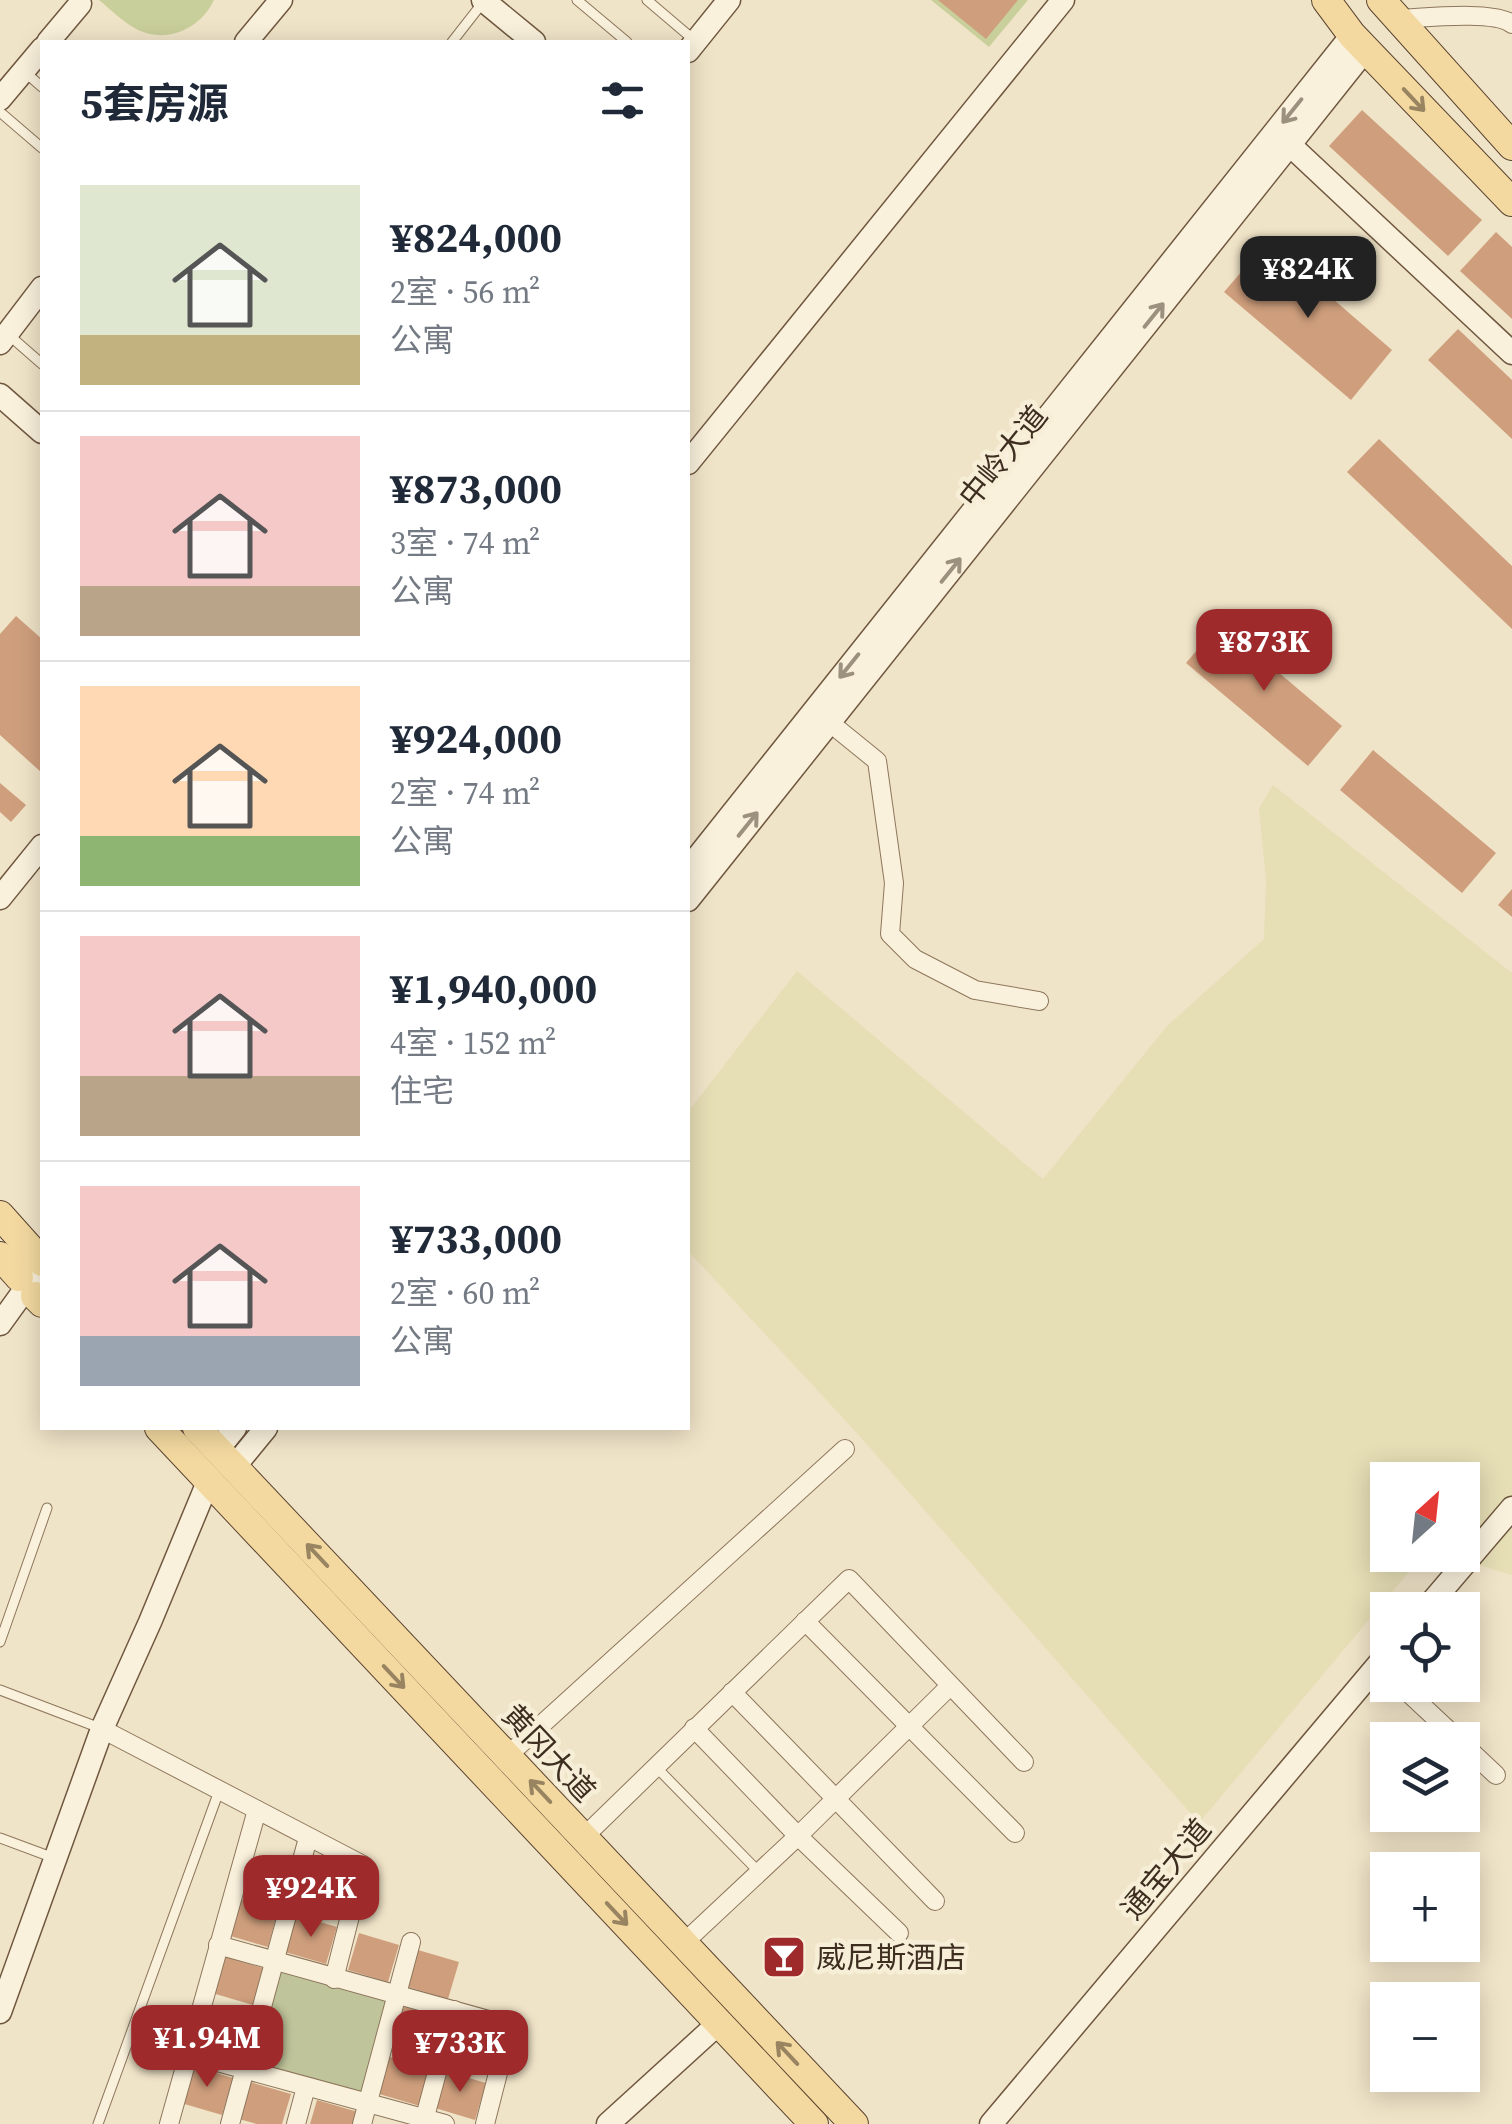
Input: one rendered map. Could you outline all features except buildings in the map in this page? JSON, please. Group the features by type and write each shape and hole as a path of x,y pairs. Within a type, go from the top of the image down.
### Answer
{"main road":[{"path":"248,40 280,0"},
{"path":"484,0 532,40"},
{"path":"690,461 1063,0"},
{"path":"1326,0 1359,42 1512,202"},
{"path":"692,46 721,3"},
{"path":"53,40 80,4"},
{"path":"1359,42 1384,6 1512,146"},
{"name":"中岭大道","path":"690,897 1290,145 1359,42"},
{"name":"中岭大道","path":"690,868 1359,42"},
{"path":"2,96 40,54"},
{"path":"1290,145 1512,353"},
{"path":"2,335 40,290"},
{"path":"0,395 40,430"},
{"path":"0,898 40,848"},
{"path":"0,1216 35,1283"},
{"path":"0,1256 35,1283"},
{"path":"0,1324 35,1283"},
{"name":"黄冈大道","path":"161,1430 814,2124"},
{"name":"黄冈大道","path":"199,1430 854,2124"},
{"path":"239,1461 264,1430"},
{"path":"0,2012 7,1970 55,1858 102,1729 208,1482"},
{"path":"1440,1592 1512,1508"},
{"name":"通宝大道","path":"991,2124 1370,1680"},
{"path":"608,2124 710,2032"}],"street":[{"path":"1384,6 1504,18 1512,24"},
{"path":"829,722 877,761 894,883 890,934 915,959 976,990 1039,1001"},
{"path":"516,1747 846,1449"},
{"path":"592,1829 849,1579 1024,1762"},
{"path":"805,1621 1015,1833"},
{"path":"688,1938 950,1686"},
{"path":"732,1692 935,1901"},
{"path":"1418,1702 1440,1722"},
{"path":"694,1728 899,1933"},
{"path":"102,1729 363,1865 334,1979"},
{"path":"1480,1760 1496,1775"},
{"path":"169,2124 257,1810"},
{"path":"230,2124 308,1838"},
{"path":"362,2124 411,1942"},
{"path":"218,1945 510,2026 485,2124"},
{"path":"423,2121 454,2010"},
{"path":"188,2054 445,2124"},
{"path":"296,2124 306,2087"}],"lane":[{"path":"454,40 484,0"},
{"path":"577,0 624,40"},
{"path":"647,0 686,40"},
{"path":"24,71 40,84"},
{"path":"2,96 40,145"},
{"path":"2,335 40,363"},
{"path":"0,1642 47,1508"},
{"path":"0,1690 102,1729"},
{"path":"655,1766 759,1872"},
{"path":"98,2124 220,1790"},
{"path":"0,1838 55,1858"}],"shaded area":[{"path":"1273,785 1512,973 1512,1575 1480,1565 1480,1462 1370,1462 1370,1572 1409,1572 1392,1592 1370,1592 1370,1618 1199,1823 856,1432 690,1253 690,1109 797,971 1043,1179 1167,1026 1264,939 1266,881 1259,808"}],"green space":[{"path":"99,0 214,0 192,25 161,35 133,27"},
{"path":"931,0 1028,0 989,47"},
{"path":"273,1961 396,1996 368,2103 244,2070"}],"place":[{"name":"威尼斯酒店","path":"784,1957"}]}
